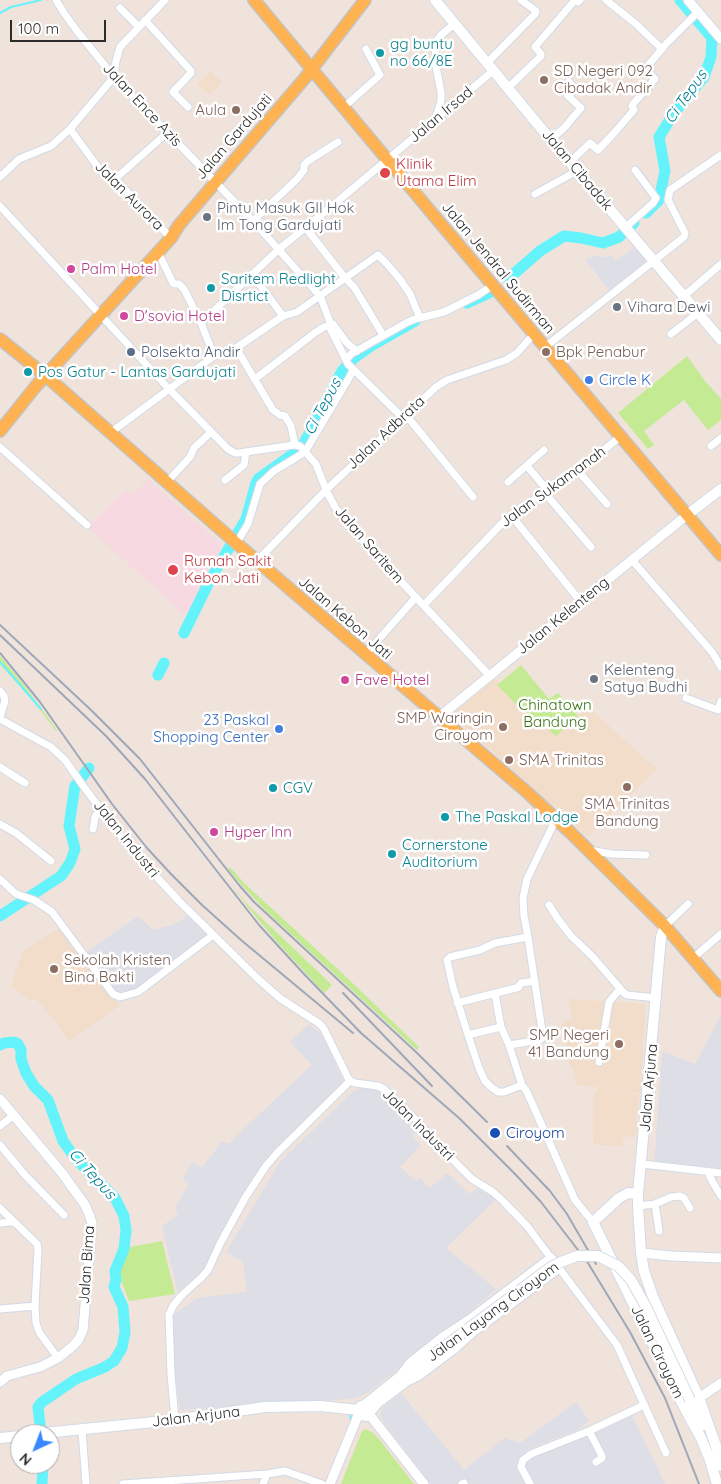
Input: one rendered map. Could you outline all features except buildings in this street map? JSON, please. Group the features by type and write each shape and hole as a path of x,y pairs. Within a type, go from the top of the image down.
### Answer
{"main road":[{"name":"Jalan Jendral Sudirman","path":"254,0 721,555"},
{"name":"Jalan Gardujati","path":"34,384 179,225 312,69 365,0"},
{"name":"Jalan Cibadak","path":"435,0 721,340"},
{"name":"Jalan Gardujati","path":"98,312 158,252 168,235"},
{"name":"Jalan Kebon Jati","path":"0,339 43,373 235,543 486,756 556,819 665,926 721,992"},
{"path":"0,431 34,384 33,373 25,360"},
{"path":"0,421 34,384 48,384 58,387"},
{"path":"687,515 721,489"},
{"name":"Jalan Arjuna","path":"638,1194 661,937 665,926"},
{"path":"593,1222 619,1198 628,1193 638,1194"},
{"name":"Jalan Ciroyom","path":"638,1194 641,1253 644,1271 695,1399 716,1446 717,1484"},
{"name":"Jalan Ciroyom","path":"593,1222 683,1405 716,1461"},
{"name":"Jalan Layang Ciroyom","path":"402,1379 551,1267 577,1256 598,1256 618,1266 631,1280 645,1304 695,1399 704,1434 716,1461"},
{"path":"365,1410 402,1379"},
{"name":"Jalan Arjuna","path":"60,1432 265,1408 320,1406 365,1410"}],"street":[{"name":"Jalan Ence Azis","path":"56,0 114,77 279,248 320,296 326,308 330,322 329,326 350,365 404,416 473,497"},
{"path":"0,177 19,159 32,152 51,146 70,128 114,77 120,47 165,0"},
{"name":"Jalan Irsad","path":"201,323 279,248 435,120 490,67 535,14 536,11 522,0"},
{"path":"508,88 541,56 535,47 575,0 578,2 580,0"},
{"path":"606,0 636,24 662,49"},
{"path":"688,0 695,16 720,37"},
{"path":"120,8 139,26"},
{"path":"571,161 590,144 598,150 634,110 633,104 655,79 645,69 695,16"},
{"path":"145,20 191,71 173,92 188,107"},
{"path":"435,120 441,101 435,62 436,42 454,24"},
{"path":"344,107 380,75 366,49"},
{"path":"551,139 564,128 581,108 568,96 576,89 569,82"},
{"name":"Jalan Aurora","path":"70,128 103,174 115,179 168,235"},
{"path":"115,179 167,132"},
{"path":"253,221 298,178 308,161 338,142"},
{"path":"545,347 685,236 668,200 670,190 721,154"},
{"path":"535,194 578,170"},
{"path":"628,229 656,198 635,170"},
{"path":"0,206 169,389 228,449 235,453 301,448"},
{"path":"305,227 354,287 383,335"},
{"path":"158,252 173,283 179,284 184,289 201,323 214,356"},
{"path":"110,433 214,356 236,348 283,316 297,312 378,255 399,278 410,294 420,318"},
{"path":"684,296 721,264"},
{"path":"252,274 283,316"},
{"path":"235,543 248,524 260,484 301,448 349,378 351,354 406,323 444,312 495,287"},
{"path":"672,334 698,313"},
{"path":"256,379 316,332 333,324 347,343 357,352"},
{"name":"Jalan Adbrata","path":"257,561 326,490 436,387 447,380 506,360 517,353 534,334"},
{"name":"Jalan Saritem","path":"236,348 273,410 284,416 301,448 316,464 335,507 349,526 489,675"},
{"path":"167,482 190,457 194,448 211,432"},
{"name":"Jalan Sukamanah","path":"424,605 511,515 578,471 621,436"},
{"path":"711,446 721,438"},
{"path":"0,447 87,525"},
{"path":"508,482 544,450"},
{"path":"225,480 244,465 246,452"},
{"path":"527,466 591,548"},
{"path":"578,471 607,504"},
{"path":"511,515 581,602"},
{"name":"Jalan Kelenteng","path":"439,717 687,515"},
{"path":"632,560 712,652 721,667"},
{"path":"365,655 416,596"},
{"path":"0,692 4,696 4,701 0,718"},
{"path":"686,698 720,711 721,701"},
{"name":"Jalan Industri","path":"0,718 51,747 66,760 76,777 141,861 213,936 277,995 320,1024 327,1032 350,1082 378,1086 384,1089 418,1121 434,1142 472,1179 493,1192 527,1226 612,1337 621,1352 666,1454"},
{"path":"0,767 25,783"},
{"path":"93,829 95,816 101,810"},
{"path":"509,1045 540,1040 543,1037 523,908 524,888 556,819"},
{"path":"0,824 16,833 50,861"},
{"path":"587,850 612,854 646,855"},
{"path":"0,878 16,894 34,900 52,912 113,994 120,997 138,992 213,936"},
{"path":"665,926 688,904"},
{"path":"549,905 558,919 620,989 627,995 657,998"},
{"path":"693,958 721,934"},
{"path":"522,1085 504,1092 498,1092 485,1081 457,1003 448,970 448,958 469,951 480,950 495,943 528,937"},
{"path":"457,1003 518,988 520,983 535,981"},
{"path":"598,1062 609,1002 620,989"},
{"path":"495,994 501,1026 522,1085 527,1092 575,1200 593,1222"},
{"path":"468,1035 501,1026"},
{"path":"174,1420 169,1315 173,1306 208,1270 245,1198 270,1160 350,1082"},
{"name":"Jalan Bima","path":"0,1099 62,1173 85,1205 92,1223 83,1330 79,1339 58,1358 40,1367 7,1376 0,1381"},
{"path":"0,1126 14,1115"},
{"path":"0,1145 25,1175 64,1214"},
{"path":"642,1164 721,1173"},
{"path":"708,1172 721,1196"},
{"path":"638,1206 655,1204 671,1197 680,1196 684,1198 690,1208"},
{"path":"655,1204 659,1231"},
{"path":"0,1208 38,1246 35,1306 37,1328 58,1358"},
{"path":"0,1223 14,1222"},
{"path":"641,1253 721,1258"},
{"path":"402,1379 410,1363 551,1258"},
{"path":"402,1379 418,1376 559,1268"},
{"path":"0,1309 35,1306"},
{"path":"695,1399 721,1383"},
{"path":"530,1484 521,1467 522,1460 531,1454 589,1432 644,1405"},
{"path":"330,1484 365,1410 424,1484"},
{"path":"82,1430 86,1484"},
{"path":"589,1432 602,1456 596,1462"},
{"path":"123,1484 267,1474 285,1471 322,1484"},
{"path":"263,1484 267,1474"}],"shaded area":[{"path":"211,71 222,82 209,95 197,84"},
{"path":"635,247 647,261 610,291 585,260 594,256 604,257 612,255 616,261"},
{"name":"Rumah Sakit Kebon Jati","path":"148,479 222,545 202,594 184,615 88,527 125,489 135,493"},
{"path":"495,679 558,732 588,707 657,769 588,837 456,719 455,711"},
{"path":"138,916 153,930 173,925 188,916 209,937 140,988 122,995 115,993 85,953"},
{"name":"Sekolah Kristen Bina Bakti","path":"60,928 120,1005 69,1042 36,999 30,1000 11,986 22,952"},
{"path":"569,999 646,1004 640,1093 597,1091 597,1087 576,1085 573,1067 570,1066 562,1023 572,1018"},
{"path":"721,1015 721,1171 654,1167 662,1051 695,1064"},
{"path":"309,1024 321,1034 326,1042 344,1083 267,1158 219,1236 205,1268 178,1293 162,1226 178,1215 175,1208 189,1184 183,1178 192,1162 202,1168 222,1141 230,1144 233,1139 312,1065 290,1042"},
{"path":"362,1088 378,1090 417,1131 412,1136 421,1145 400,1167 416,1181 420,1178 430,1188 447,1173 469,1194 477,1188 496,1199 446,1248 496,1289 441,1337 367,1393 356,1398 180,1410 169,1318 197,1298 247,1292 243,1262 226,1252 279,1163 354,1090"},
{"path":"594,1091 639,1094 636,1136 624,1137 622,1147 593,1144"},
{"path":"401,1393 464,1470 504,1438 520,1443 576,1402 589,1421 579,1429 528,1449 526,1456 518,1464 529,1484 430,1484 383,1421 380,1414 384,1406"},
{"path":"632,1415 665,1484 533,1484 524,1468 523,1462"}],"green space":[{"path":"687,356 721,399 721,420 708,430 684,400 644,431 654,445 648,449 618,413"},
{"path":"0,656 27,689 56,731 34,702 0,664"},
{"name":"Chinatown Bandung","path":"521,665 549,699 558,693 578,716 556,736 517,705 497,685"},
{"path":"230,867 244,883 419,1047 417,1050 266,911 236,879 228,869"},
{"path":"231,884 248,905 332,985 324,993 277,942"},
{"path":"162,1241 175,1294 129,1301 119,1271 130,1247"},
{"path":"365,1429 372,1432 379,1439 414,1484 341,1484 362,1431"}],"waterway":[{"path":"0,13 11,7 41,0"},
{"name":"Ci Tepus","path":"646,213 659,200 665,171 659,137 674,113 704,77 711,57 712,38 680,0"},
{"name":"Ci Tepus","path":"508,279 540,251 564,236 603,243 619,237 634,223"},
{"name":"Ci Tepus","path":"467,303 489,293"},
{"name":"Ci Tepus","path":"184,633 210,580 246,519 258,479 297,451 304,443 342,371 354,358 415,321"},
{"path":"0,662 41,709"},
{"name":"Ci Tepus","path":"158,675 164,663"},
{"name":"Ci Tepus","path":"0,916 61,876 70,863 75,849 69,826 75,786 89,768"},
{"name":"Ci Tepus","path":"0,1045 14,1042 18,1044 26,1073 34,1086 48,1100 63,1141 76,1159 115,1198 124,1216 126,1230 124,1249 115,1271 116,1280 114,1287 123,1307 125,1332 122,1348 114,1361 105,1367 76,1379 42,1402 38,1407 40,1424"},
{"path":"350,1414 351,1419"},
{"name":"Ci Tepus","path":"42,1474 42,1484"}],"railway":[{"path":"0,625 91,710 140,759 254,902 416,1052 487,1122"},
{"path":"0,635 106,736 145,779 259,925 303,973 361,1033 459,1118 541,1202 588,1263 630,1332 665,1398 699,1484"},
{"path":"0,653 40,702 112,804 147,848 171,874 241,940 353,1033"},
{"path":"343,993 432,1086"},
{"path":"507,1146 550,1191 567,1214 596,1264"}],"place":[{"name":"gg buntu no 66/8E","path":"380,53"},
{"name":"SD Negeri 092 Cibadak Andir","path":"544,80"},
{"name":"Aula","path":"236,110"},
{"name":"Klinik Utama Elim","path":"385,173"},
{"name":"Pintu Masuk GII Hok Im Tong Gardujati","path":"207,217"},
{"name":"Palm Hotel","path":"71,269"},
{"name":"Saritem Redlight Disrtict","path":"211,288"},
{"name":"Vihara Dewi","path":"617,307"},
{"name":"D'sovia Hotel","path":"124,316"},
{"name":"Polsekta Andir","path":"131,352"},
{"name":"Bpk Penabur","path":"546,352"},
{"name":"Pos Gatur - Lantas Gardujati","path":"28,372"},
{"name":"Circle K","path":"589,380"},
{"name":"Rumah Sakit Kebon Jati","path":"173,570"},
{"name":"Kelenteng Satya Budhi","path":"594,679"},
{"name":"Fave Hotel","path":"345,680"},
{"name":"SMP Waringin Ciroyom","path":"503,727"},
{"name":"23 Paskal Shopping Center","path":"279,729"},
{"name":"SMA Trinitas","path":"509,760"},
{"name":"SMA Trinitas Bandung","path":"627,787"},
{"name":"CGV","path":"273,788"},
{"name":"The Paskal Lodge","path":"445,817"},
{"name":"Hyper Inn","path":"214,832"},
{"name":"Cornerstone Auditorium","path":"392,854"},
{"name":"Sekolah Kristen Bina Bakti","path":"54,969"},
{"name":"SMP Negeri 41 Bandung","path":"619,1044"},
{"name":"Ciroyom","path":"495,1133"}]}
